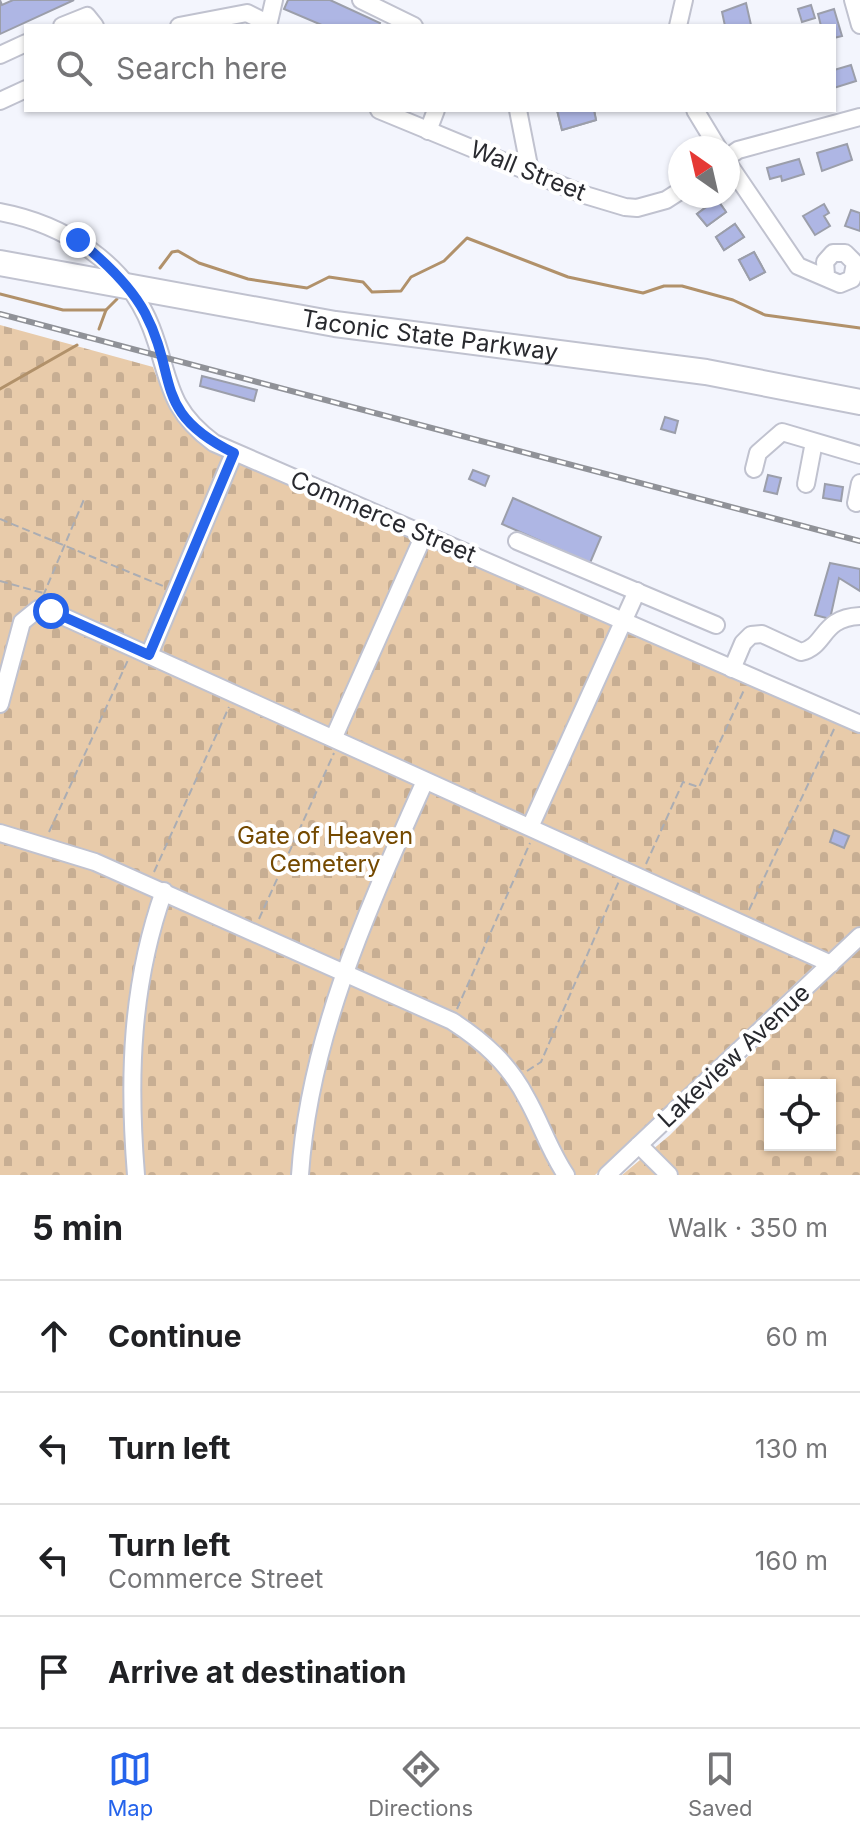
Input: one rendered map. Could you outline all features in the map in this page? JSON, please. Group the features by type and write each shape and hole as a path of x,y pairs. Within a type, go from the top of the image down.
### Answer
{"highway":[{"name":"Taconic State Parkway","path":"0,251 335,324 706,372 860,402"},
{"name":"Taconic State Parkway","path":"0,263 716,362 860,389"}],"street":[{"path":"267,24 274,0"},
{"path":"361,0 410,24"},
{"path":"678,24 684,0"},
{"path":"853,0 860,25"},
{"path":"189,24 247,13 264,24"},
{"path":"67,24 87,16 93,24"},
{"path":"0,55 24,44"},
{"path":"0,101 24,90"},
{"path":"428,131 435,112"},
{"path":"518,112 530,171"},
{"path":"696,112 711,136"},
{"name":"Wall Street","path":"404,115 428,131 625,207 637,208 668,199"},
{"path":"740,149 860,117"},
{"path":"740,181 798,266 809,273 826,275"},
{"name":"Commerce Street","path":"0,212 65,232 119,279 147,319 176,405 197,430 234,453 860,724"},
{"path":"754,469 758,453 782,432 860,455"},
{"path":"806,484 814,442"},
{"path":"141,652 176,591 234,453"},
{"path":"856,503 860,483"},
{"path":"517,541 716,625"},
{"path":"337,739 419,546"},
{"path":"534,827 637,591"},
{"path":"0,704 22,622 41,601 51,611 425,781 744,921 831,964"},
{"path":"732,669 743,643 751,635 762,634 801,652 815,646 829,625 860,616"},
{"path":"300,1175 312,1088 345,971 425,781"},
{"path":"0,833 43,844 156,888 452,1021 479,1038 516,1079 542,1136 566,1175"},
{"path":"136,1175 131,1094 135,1005 156,888"},
{"name":"Lakeview Avenue","path":"607,1175 860,936"},
{"path":"639,1145 669,1175"}],"path":[{"path":"0,581 41,601 85,497"},
{"path":"0,519 176,591"},
{"path":"43,844 141,652"},
{"path":"640,876 683,782 699,787 750,676"},
{"path":"156,888 235,693"},
{"path":"744,921 840,715"},
{"path":"253,931 337,739"},
{"path":"452,1021 534,827"},
{"path":"516,1079 541,1062 624,869"}],"green space":[{"name":"Gate of Heaven Cemetery","path":"0,325 153,367 173,409 204,443 860,731 860,927 821,959 595,1175 0,1175"},
{"path":"860,944 860,1175 622,1175 670,1135"}],"building":[{"path":"0,0 2,5 13,0 74,0 0,34"},
{"path":"288,0 330,0 380,23 319,24 284,9"},
{"path":"746,3 751,24 725,24 722,12"},
{"path":"811,5 815,18 802,22 798,9"},
{"path":"834,9 842,36 836,38 836,24 820,24 818,14"},
{"path":"851,65 856,81 836,87 836,69"},
{"path":"558,112 594,112 596,120 562,130"},
{"path":"558,112 594,112 596,120 562,130"},
{"path":"847,144 852,160 822,171 817,153"},
{"path":"799,159 804,174 782,181 781,176 770,179 767,168"},
{"path":"824,204 829,213 824,216 830,226 815,235 803,216"},
{"path":"705,208 723,208 726,212 707,226 697,214"},
{"path":"705,208 723,208 726,212 707,226 697,214"},
{"path":"851,210 860,213 860,231 845,226"},
{"path":"735,224 744,237 724,250 716,237"},
{"path":"735,224 744,237 724,250 716,237"},
{"path":"754,252 765,272 750,280 739,260"},
{"path":"754,252 765,272 750,280 739,260"},
{"path":"202,376 257,390 254,401 200,386"},
{"path":"665,417 678,421 675,433 661,429"},
{"path":"473,470 489,476 485,486 469,479"},
{"path":"768,475 781,478 777,494 764,491"},
{"path":"825,484 843,487 841,501 823,498"},
{"path":"513,498 601,537 590,563 502,524"},
{"path":"830,563 860,569 860,591 839,578 830,619 815,615"},
{"path":"834,830 849,836 844,848 830,842"}],"waterway":[{"path":"160,268 172,252 178,251 199,263 248,279 307,288 329,277 363,282 372,292 401,291 411,277 444,261 467,238 568,277 643,293 664,286 682,286 733,300 765,315 860,328"},
{"path":"0,294 63,310 106,310"},
{"path":"99,329 106,310 117,299"},
{"path":"0,389 77,345"}],"railway":[{"path":"0,314 860,541"}],"route":[{"path":"51,611 149,655 234,453 214,443 180,412 165,380 145,312 112,272 78,240"}]}
